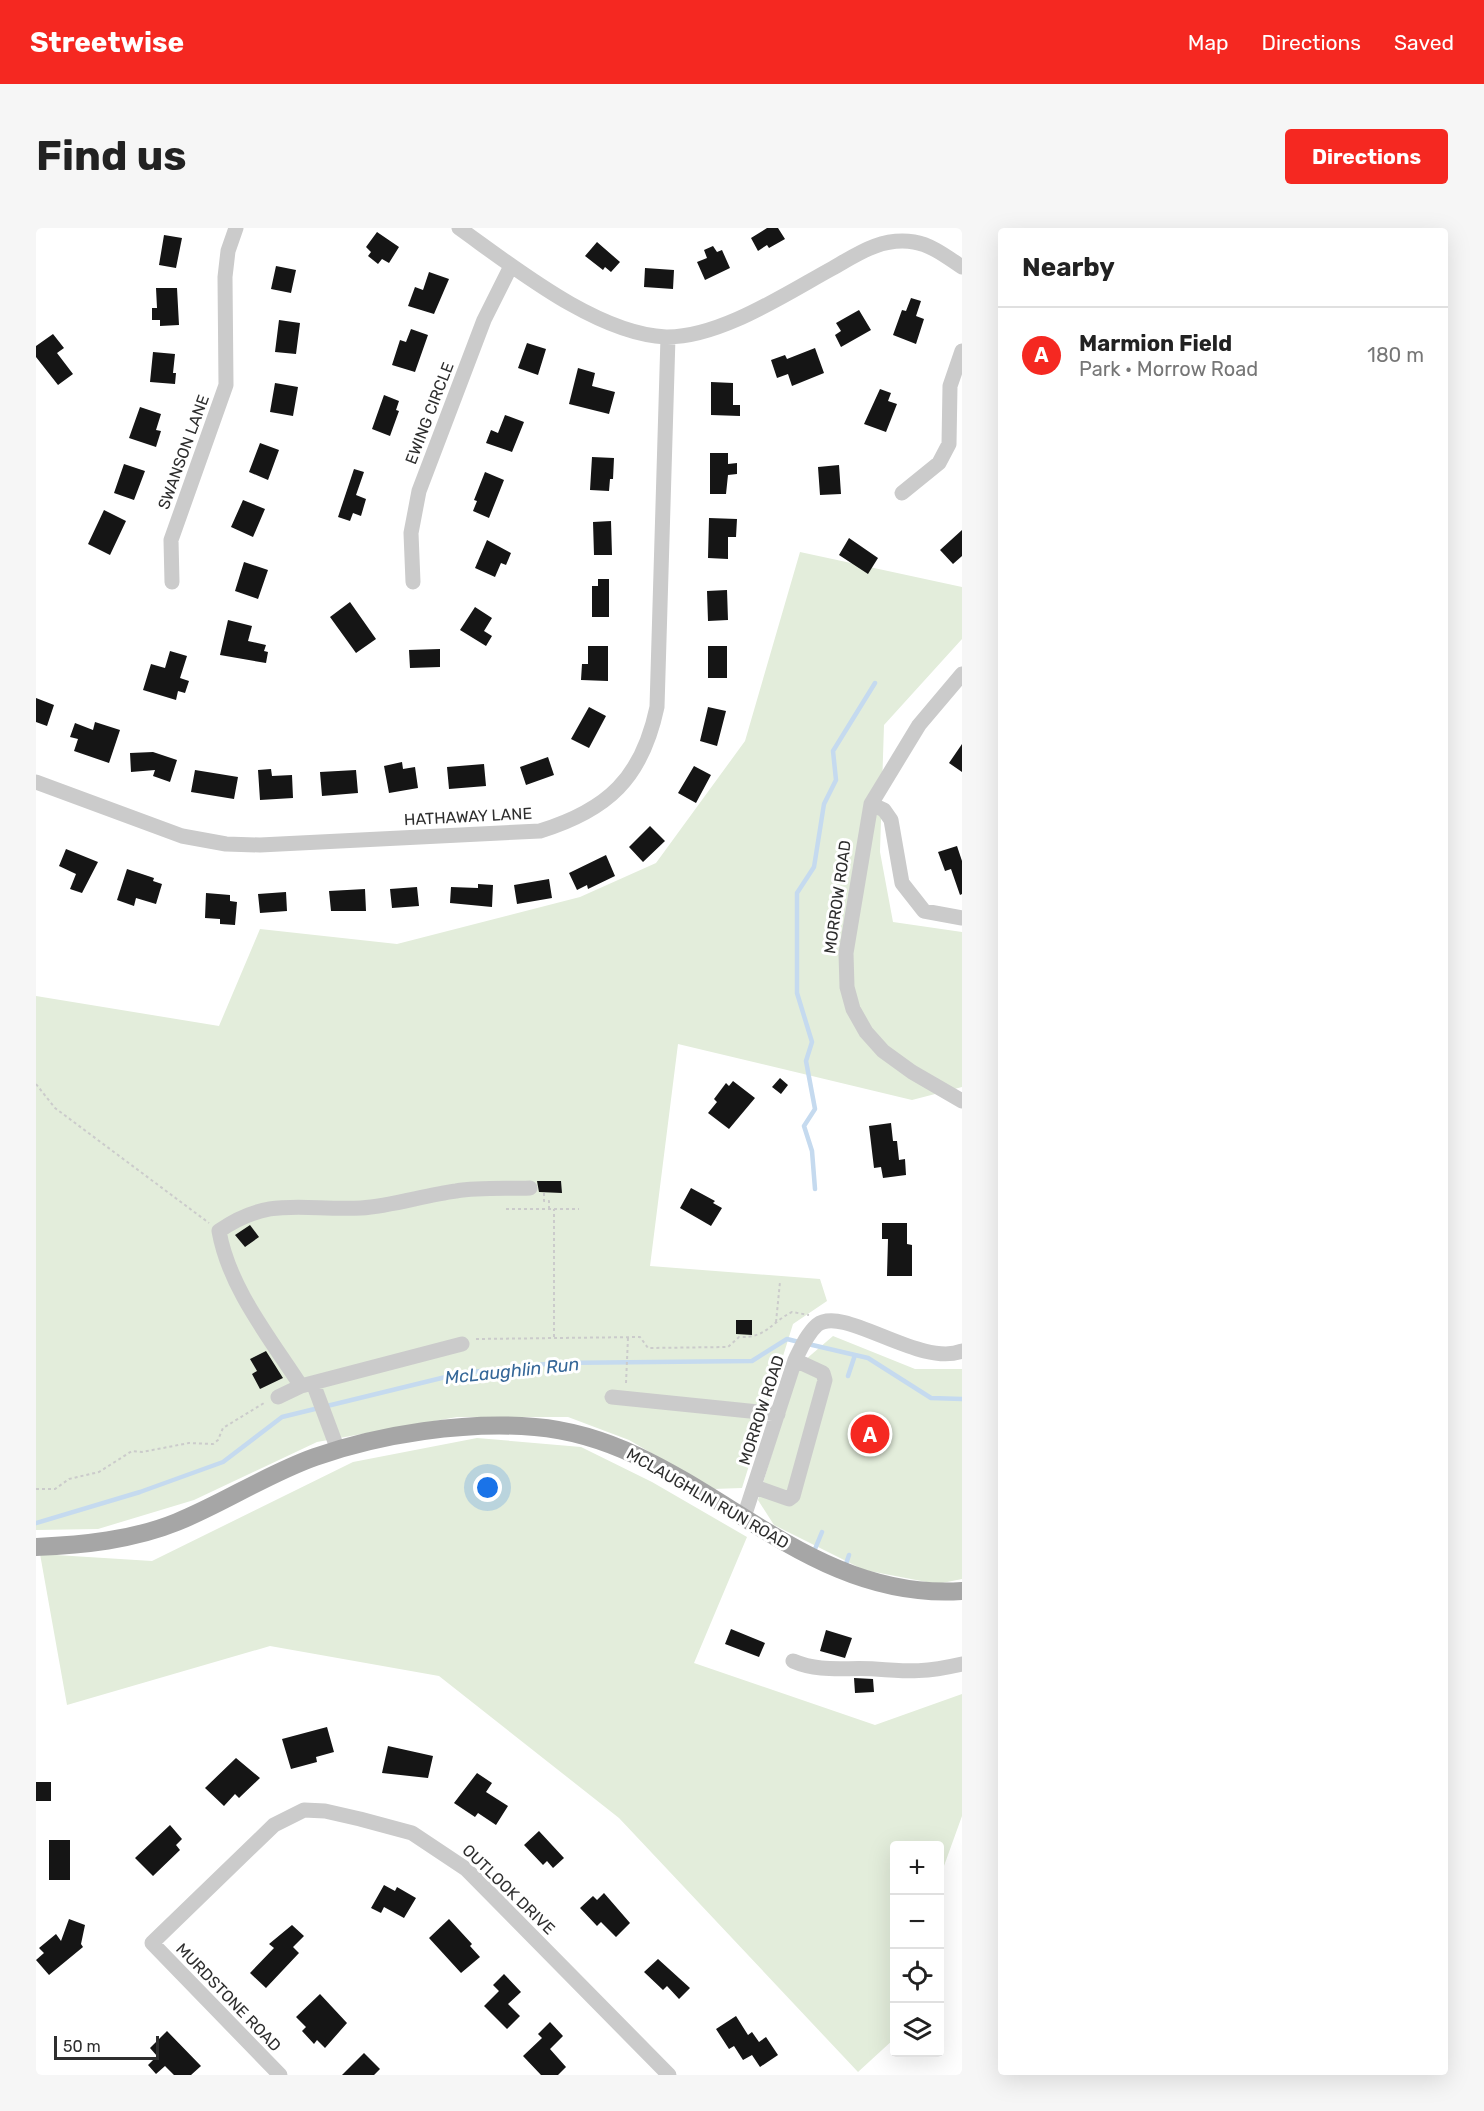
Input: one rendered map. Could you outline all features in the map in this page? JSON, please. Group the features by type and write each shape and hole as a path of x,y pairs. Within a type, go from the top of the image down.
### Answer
{"main road":[{"name":"MCLAUGHLIN RUN ROAD","path":"36,1546 114,1539 176,1523 289,1467 338,1450 392,1437 507,1426 560,1430 621,1448 810,1557 854,1577 906,1590 962,1591"}],"street":[{"name":"SWANSON LANE","path":"172,582 171,540 226,385 225,278 228,251 236,228"},
{"path":"459,228 511,266 597,318 618,328 668,337 718,328 877,244 914,242 935,249 962,267"},
{"name":"EWING CIRCLE","path":"413,582 411,533 419,491 484,320 511,266"},
{"name":"HATHAWAY LANE","path":"36,782 182,836 226,844 260,845 540,831 571,822 595,809 620,788 636,767 646,749 657,707 668,337"},
{"path":"902,493 939,463 949,444 950,386 962,351"},
{"name":"MORROW ROAD","path":"962,674 919,725 871,804 846,953 847,987 853,1010 866,1032 883,1051 912,1072 962,1101"},
{"path":"871,804 884,810 891,820 902,883 924,911 962,918"},
{"path":"338,1450 324,1413 310,1387 253,1313 223,1253 219,1231 238,1218 257,1210 305,1205 361,1208 459,1190 537,1189"},
{"path":"816,1327 833,1320 922,1352 938,1354 962,1351"},
{"name":"MORROW ROAD","path":"744,1517 756,1487 797,1356 816,1327"},
{"path":"278,1397 462,1344"},
{"path":"756,1487 789,1499 793,1496 825,1380 823,1373 797,1356"},
{"path":"612,1397 778,1414"},
{"path":"793,1661 812,1669 898,1672 927,1672 962,1664"},
{"name":"OUTLOOK DRIVE","path":"152,1943 274,1825 304,1810 326,1811 360,1819 412,1833 466,1869 669,2075"},
{"name":"MURDSTONE ROAD","path":"152,1943 280,2075"}],"path":[{"path":"36,1084 55,1108 219,1231"},
{"path":"537,1189 544,1201 549,1201 549,1209"},
{"path":"506,1209 579,1209"},
{"path":"554,1209 554,1337"},
{"path":"776,1322 780,1282"},
{"path":"462,1344 482,1337 640,1337 648,1348 728,1347 739,1337 758,1336 792,1312 799,1311 807,1312 816,1327"},
{"path":"627,1380 628,1337"},
{"path":"36,1489 55,1489 69,1479 99,1472 132,1451 142,1452 189,1443 213,1444 218,1440 223,1428 258,1405 278,1397"}],"green space":[{"path":"800,552 962,587 962,639 884,725 880,852 893,922 962,932 962,1087 912,1100 678,1044 650,1266 820,1279 827,1301 793,1324 742,1488 713,1489 629,1440 568,1417 457,1417 317,1442 194,1500 98,1529 36,1530 36,996 219,1026 260,929 397,944 580,897 656,863 745,741"},
{"path":"833,1336 915,1369 962,1369 962,1579 937,1584 864,1570 774,1525 758,1500 798,1366"},
{"path":"477,1438 581,1447 652,1482 747,1537 694,1663 875,1725 962,1694 962,1816 944,1866 944,1841 890,1841 890,2043 858,2072 619,1818 439,1676 270,1646 67,1705 40,1554 152,1561 353,1462"}],"building":[{"path":"767,228 778,228 785,239 769,248 767,245 758,251 751,238"},
{"path":"377,232 399,247 389,263 382,259 378,264 368,256 371,252 366,247"},
{"path":"164,235 182,238 176,268 159,265"},
{"path":"597,242 620,262 611,272 605,267 603,270 585,256"},
{"path":"713,246 717,252 722,250 730,268 705,280 697,262 707,258 704,250"},
{"path":"276,266 296,270 291,293 271,289"},
{"path":"645,268 674,270 673,289 644,287"},
{"path":"429,272 449,279 434,314 408,306 415,287 423,290"},
{"path":"156,288 177,288 179,325 160,326 160,320 152,320 152,308 157,308"},
{"path":"911,298 921,301 916,316 924,319 916,344 893,335 902,310 906,311"},
{"path":"859,310 871,330 841,347 835,335 841,331 836,323"},
{"path":"279,320 300,323 296,354 275,352"},
{"path":"411,329 428,335 415,372 392,365 400,340 406,342"},
{"path":"53,334 64,348 57,353 73,374 58,385 36,357 36,346"},
{"path":"527,343 546,349 538,375 518,368"},
{"path":"815,348 824,373 792,386 788,374 777,378 771,360 785,355 787,359"},
{"path":"153,352 175,354 173,373 176,373 175,384 150,382"},
{"path":"578,368 595,373 592,386 615,392 609,414 569,404"},
{"path":"711,382 733,383 733,405 740,405 740,416 711,415"},
{"path":"275,383 298,387 293,416 270,412"},
{"path":"880,389 891,393 888,401 897,404 886,432 864,424"},
{"path":"384,395 399,401 396,410 399,411 390,436 372,429"},
{"path":"140,407 161,414 156,430 161,431 156,447 129,438"},
{"path":"505,415 524,422 512,452 486,443 491,430 498,433"},
{"path":"260,443 279,450 268,480 249,472"},
{"path":"710,453 728,453 728,464 737,463 737,474 728,475 726,494 710,494"},
{"path":"592,457 614,458 613,479 610,479 609,491 590,490"},
{"path":"124,464 145,471 134,500 114,493"},
{"path":"839,465 841,494 820,495 818,467"},
{"path":"354,469 364,472 356,495 366,499 361,516 353,513 350,521 338,517"},
{"path":"485,472 504,480 489,518 473,511 477,501 474,500"},
{"path":"243,500 265,509 253,537 231,527"},
{"path":"104,510 126,521 110,555 88,544"},
{"path":"709,518 737,519 736,537 728,537 728,559 708,558"},
{"path":"611,521 612,555 594,555 593,522"},
{"path":"962,530 962,556 953,564 940,550"},
{"path":"849,538 878,558 868,574 839,555"},
{"path":"487,540 511,553 506,565 501,563 495,577 475,568"},
{"path":"244,562 268,570 258,599 235,591"},
{"path":"598,579 609,579 609,617 592,617 592,586 598,586"},
{"path":"727,590 728,620 708,621 707,591"},
{"path":"350,602 376,639 356,653 330,617"},
{"path":"475,607 492,618 484,631 492,636 486,646 460,630"},
{"path":"228,620 252,626 248,641 266,645 264,651 268,652 266,663 220,655"},
{"path":"588,646 608,646 608,681 581,680 582,664 588,664"},
{"path":"708,646 727,646 727,678 708,678"},
{"path":"440,649 440,667 410,668 409,650"},
{"path":"170,651 187,656 180,678 189,681 185,693 178,691 176,700 143,690 151,664 165,668"},
{"path":"36,698 54,705 47,726 36,722"},
{"path":"589,707 606,716 589,748 571,739"},
{"path":"708,707 726,711 717,746 700,741"},
{"path":"95,722 120,730 109,763 74,751 78,739 70,737 75,723 93,730"},
{"path":"962,744 962,772 949,763"},
{"path":"153,752 177,760 170,782 153,776 155,770 131,772 130,753"},
{"path":"548,757 554,775 526,785 520,767"},
{"path":"402,762 403,769 415,767 418,788 389,793 384,766"},
{"path":"484,764 486,786 449,789 447,767"},
{"path":"694,766 711,775 696,803 678,793"},
{"path":"271,769 272,776 292,775 293,798 260,800 258,770"},
{"path":"195,770 238,777 234,799 191,792"},
{"path":"356,770 358,793 322,796 320,772"},
{"path":"650,826 665,841 643,862 629,847"},
{"path":"957,846 962,861 962,894 960,895 951,869 945,871 938,852"},
{"path":"66,849 98,862 82,893 70,889 76,874 59,866"},
{"path":"606,855 615,876 588,889 587,885 577,890 569,873"},
{"path":"127,869 154,878 153,881 162,884 156,904 136,898 134,906 117,900"},
{"path":"549,879 552,898 517,904 514,885"},
{"path":"478,884 493,885 492,907 450,903 451,887 478,888"},
{"path":"417,887 419,906 392,908 390,889"},
{"path":"365,889 366,911 331,911 329,891"},
{"path":"286,892 287,911 260,913 258,894"},
{"path":"206,893 230,895 230,901 237,902 235,925 220,924 220,919 205,918"},
{"path":"780,1078 788,1085 781,1094 772,1087"},
{"path":"733,1081 755,1098 729,1129 708,1113 717,1102 714,1099 726,1083 729,1086"},
{"path":"891,1123 893,1141 897,1141 899,1160 905,1159 906,1175 883,1178 881,1167 874,1168 869,1126"},
{"path":"537,1181 561,1181 562,1193 539,1192"},
{"path":"691,1188 715,1201 713,1203 722,1208 711,1226 680,1208"},
{"path":"882,1223 907,1223 907,1244 912,1245 912,1276 887,1276 888,1239 882,1239"},
{"path":"250,1225 259,1237 245,1247 235,1235"},
{"path":"736,1320 752,1320 752,1335 736,1334"},
{"path":"266,1351 283,1378 260,1389 252,1374 257,1371 250,1359"},
{"path":"731,1629 765,1643 759,1657 725,1644"},
{"path":"826,1630 852,1638 845,1658 820,1651"},
{"path":"854,1678 873,1679 874,1692 855,1693"},
{"path":"327,1727 334,1752 316,1757 317,1762 291,1769 282,1739"},
{"path":"388,1746 433,1756 428,1778 382,1773"},
{"path":"236,1758 260,1778 239,1798 235,1794 224,1806 205,1788"},
{"path":"477,1773 492,1783 486,1792 508,1806 496,1825 478,1813 475,1817 454,1803"},
{"path":"36,1782 51,1782 51,1801 36,1801"},
{"path":"170,1825 182,1839 176,1845 180,1850 153,1876 135,1858"},
{"path":"539,1831 564,1858 553,1868 547,1861 543,1865 524,1845"},
{"path":"49,1840 70,1840 70,1880 49,1880"},
{"path":"384,1885 395,1891 397,1887 416,1898 404,1918 384,1907 381,1913 371,1908"},
{"path":"604,1893 630,1923 616,1937 601,1922 597,1926 580,1908 593,1896 597,1900"},
{"path":"69,1919 85,1925 81,1944 83,1947 49,1975 36,1960 44,1953 39,1948 56,1934 61,1941"},
{"path":"449,1919 472,1944 470,1946 480,1957 461,1973 429,1938"},
{"path":"292,1925 304,1936 293,1947 299,1953 266,1988 250,1973 274,1948 269,1944"},
{"path":"658,1959 690,1988 679,1999 667,1986 663,1990 644,1972"},
{"path":"504,1974 521,1992 508,2004 520,2016 507,2029 484,2006 499,1991 493,1985"},
{"path":"320,1994 347,2023 325,2048 317,2040 314,2044 302,2031 306,2027 296,2017"},
{"path":"736,2016 748,2035 752,2032 759,2042 766,2037 778,2055 760,2067 752,2055 743,2060 734,2046 729,2049 716,2029"},
{"path":"550,2022 563,2036 550,2049 566,2067 558,2075 541,2075 523,2056 542,2038 538,2034"},
{"path":"167,2031 201,2066 191,2075 174,2075 165,2066 156,2074 148,2065 157,2056 150,2048"},
{"path":"364,2053 380,2069 374,2075 342,2075"}],"waterway":[{"path":"815,1189 812,1151 804,1126 815,1109 806,1061 812,1042 797,993 797,893 814,867 824,804 836,780 833,751 875,683"},
{"name":"McLaughlin Run","path":"36,1523 140,1492 223,1462 282,1417 462,1373 556,1363 752,1361 787,1339 799,1342"},
{"name":"McLaughlin Run","path":"808,1344 868,1358 931,1398 962,1399"},
{"path":"848,1376 855,1355"},
{"path":"815,1549 822,1532"},
{"path":"846,1564 849,1555"}],"place":[{"name":"Marmion Field","path":"870,1434"}]}
